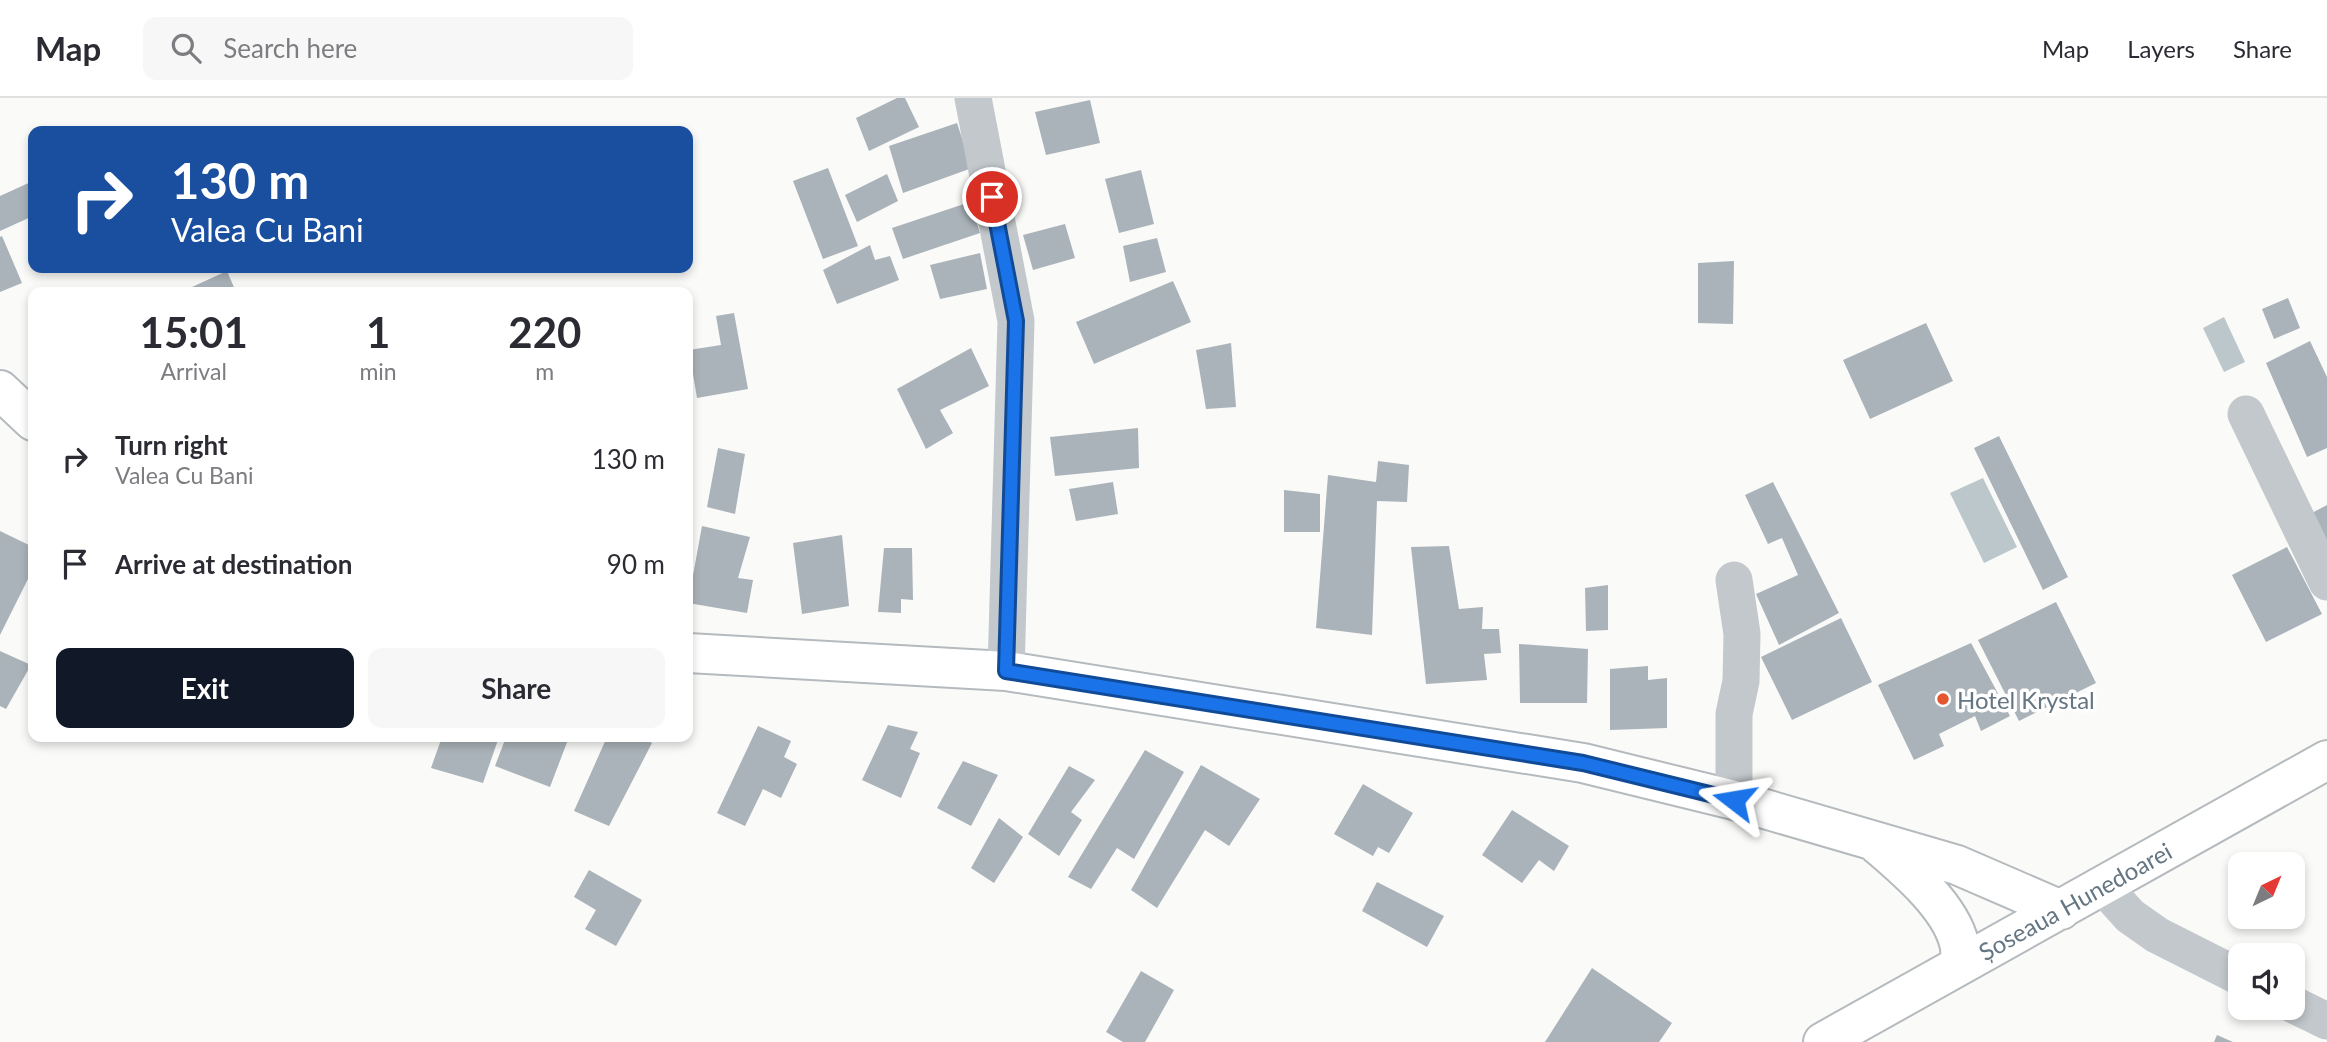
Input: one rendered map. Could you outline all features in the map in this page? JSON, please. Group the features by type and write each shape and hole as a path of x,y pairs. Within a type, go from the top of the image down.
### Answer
{"main road":[{"path":"0,390 28,416"},
{"path":"693,653 1006,671 1583,763 1734,800 1957,865 2061,910"},
{"name":"Șoseaua Hunedoarei","path":"1823,1042 2327,760"},
{"path":"1871,839 1903,867 1943,910 1959,942 1960,965"}],"street":[{"path":"973,98 1016,321 1006,671"},
{"path":"2246,414 2327,582"},
{"path":"1734,580 1742,635 1741,681 1734,714 1734,800"},
{"path":"2103,886 2130,916 2148,929 2228,971"},
{"path":"2305,1010 2327,1021"}],"shaded area":[{"path":"2224,317 2245,362 2224,372 2203,328"},
{"path":"1983,478 2017,547 1984,563 1950,493"}],"building":[{"path":"897,98 905,98 919,127 869,151 856,118"},
{"path":"1090,100 1100,143 1046,155 1035,112"},
{"path":"957,123 972,168 903,193 889,146"},
{"path":"828,168 858,246 823,259 793,181"},
{"path":"1141,170 1154,224 1119,233 1105,179"},
{"path":"887,174 898,201 857,222 845,195"},
{"path":"28,183 28,218 0,231 0,196"},
{"path":"970,202 980,233 903,259 892,228"},
{"path":"1065,224 1075,258 1033,270 1023,235"},
{"path":"2,236 22,283 0,292 0,237"},
{"path":"1157,238 1166,272 1130,282 1123,246"},
{"path":"870,245 875,260 890,256 899,280 837,304 823,270"},
{"path":"980,253 987,289 940,299 930,265"},
{"path":"1734,261 1733,324 1698,323 1698,263"},
{"path":"228,273 234,287 192,287"},
{"path":"1173,281 1191,322 1094,364 1076,322"},
{"path":"2288,298 2300,328 2274,339 2262,309"},
{"path":"734,313 748,389 697,398 693,349 721,345 716,316"},
{"path":"1926,323 1953,381 1870,419 1843,360"},
{"path":"2310,341 2327,377 2327,448 2307,457 2266,363"},
{"path":"1231,343 1236,407 1206,409 1196,350"},
{"path":"971,348 989,386 940,410 953,433 926,449 897,389"},
{"path":"1138,428 1139,468 1055,476 1050,437"},
{"path":"1999,436 2068,577 2043,590 1974,448"},
{"path":"718,448 745,454 735,514 707,507"},
{"path":"1378,461 1409,465 1407,502 1377,501 1372,635 1316,628 1328,475 1376,482"},
{"path":"1113,482 1118,514 1076,521 1069,489"},
{"path":"1773,482 1839,613 1779,645 1756,594 1798,575 1782,538 1768,544 1745,495"},
{"path":"1284,490 1320,494 1320,532 1284,532"},
{"path":"2327,505 2327,554 2308,515"},
{"path":"702,526 750,537 738,578 753,580 747,613 693,604 693,576"},
{"path":"0,531 28,545 28,579 0,635"},
{"path":"842,535 849,606 802,614 793,543"},
{"path":"1449,546 1459,609 1483,607 1482,629 1499,629 1501,653 1484,654 1487,680 1426,684 1411,547"},
{"path":"2287,547 2322,614 2266,642 2232,575"},
{"path":"884,548 912,548 913,600 901,599 901,613 878,612"},
{"path":"1608,585 1608,630 1586,631 1585,588"},
{"path":"2056,602 2096,683 2019,721 1978,640"},
{"path":"1841,618 1872,682 1792,720 1761,657"},
{"path":"1971,643 2010,716 1981,731 1975,716 1939,734 1944,746 1914,760 1878,685"},
{"path":"1519,644 1588,649 1587,703 1520,703"},
{"path":"0,651 28,664 28,670 6,709 0,706"},
{"path":"1648,666 1648,680 1667,678 1667,728 1610,730 1610,669"},
{"path":"888,725 918,732 910,749 920,753 901,798 862,780"},
{"path":"758,726 791,741 784,757 797,764 781,798 763,789 745,826 717,813"},
{"path":"440,742 497,742 483,783 431,768"},
{"path":"504,742 567,742 550,787 495,766"},
{"path":"605,742 652,743 609,826 574,811"},
{"path":"1145,750 1184,772 1134,859 1117,848 1091,889 1068,877"},
{"path":"963,761 998,775 971,826 937,808"},
{"path":"1201,765 1260,799 1229,846 1205,830 1157,908 1131,890"},
{"path":"1069,766 1095,780 1071,812 1082,820 1059,856 1028,834"},
{"path":"1363,784 1413,813 1389,853 1378,847 1373,856 1334,834"},
{"path":"1512,810 1569,846 1554,871 1539,860 1522,883 1482,855"},
{"path":"999,818 1023,837 994,883 971,868"},
{"path":"589,870 642,900 616,946 585,929 596,910 574,897"},
{"path":"1377,882 1444,916 1427,947 1362,911"},
{"path":"1592,968 1672,1023 1659,1042 1545,1042"},
{"path":"1141,971 1174,990 1145,1042 1123,1042 1106,1032"},
{"path":"2217,1035 2233,1042 2214,1042"}],"place":[{"name":"Hotel Krystal","path":"1943,699"}],"route":[{"path":"992,197 1016,321 1006,671 1583,763 1734,800"}]}
